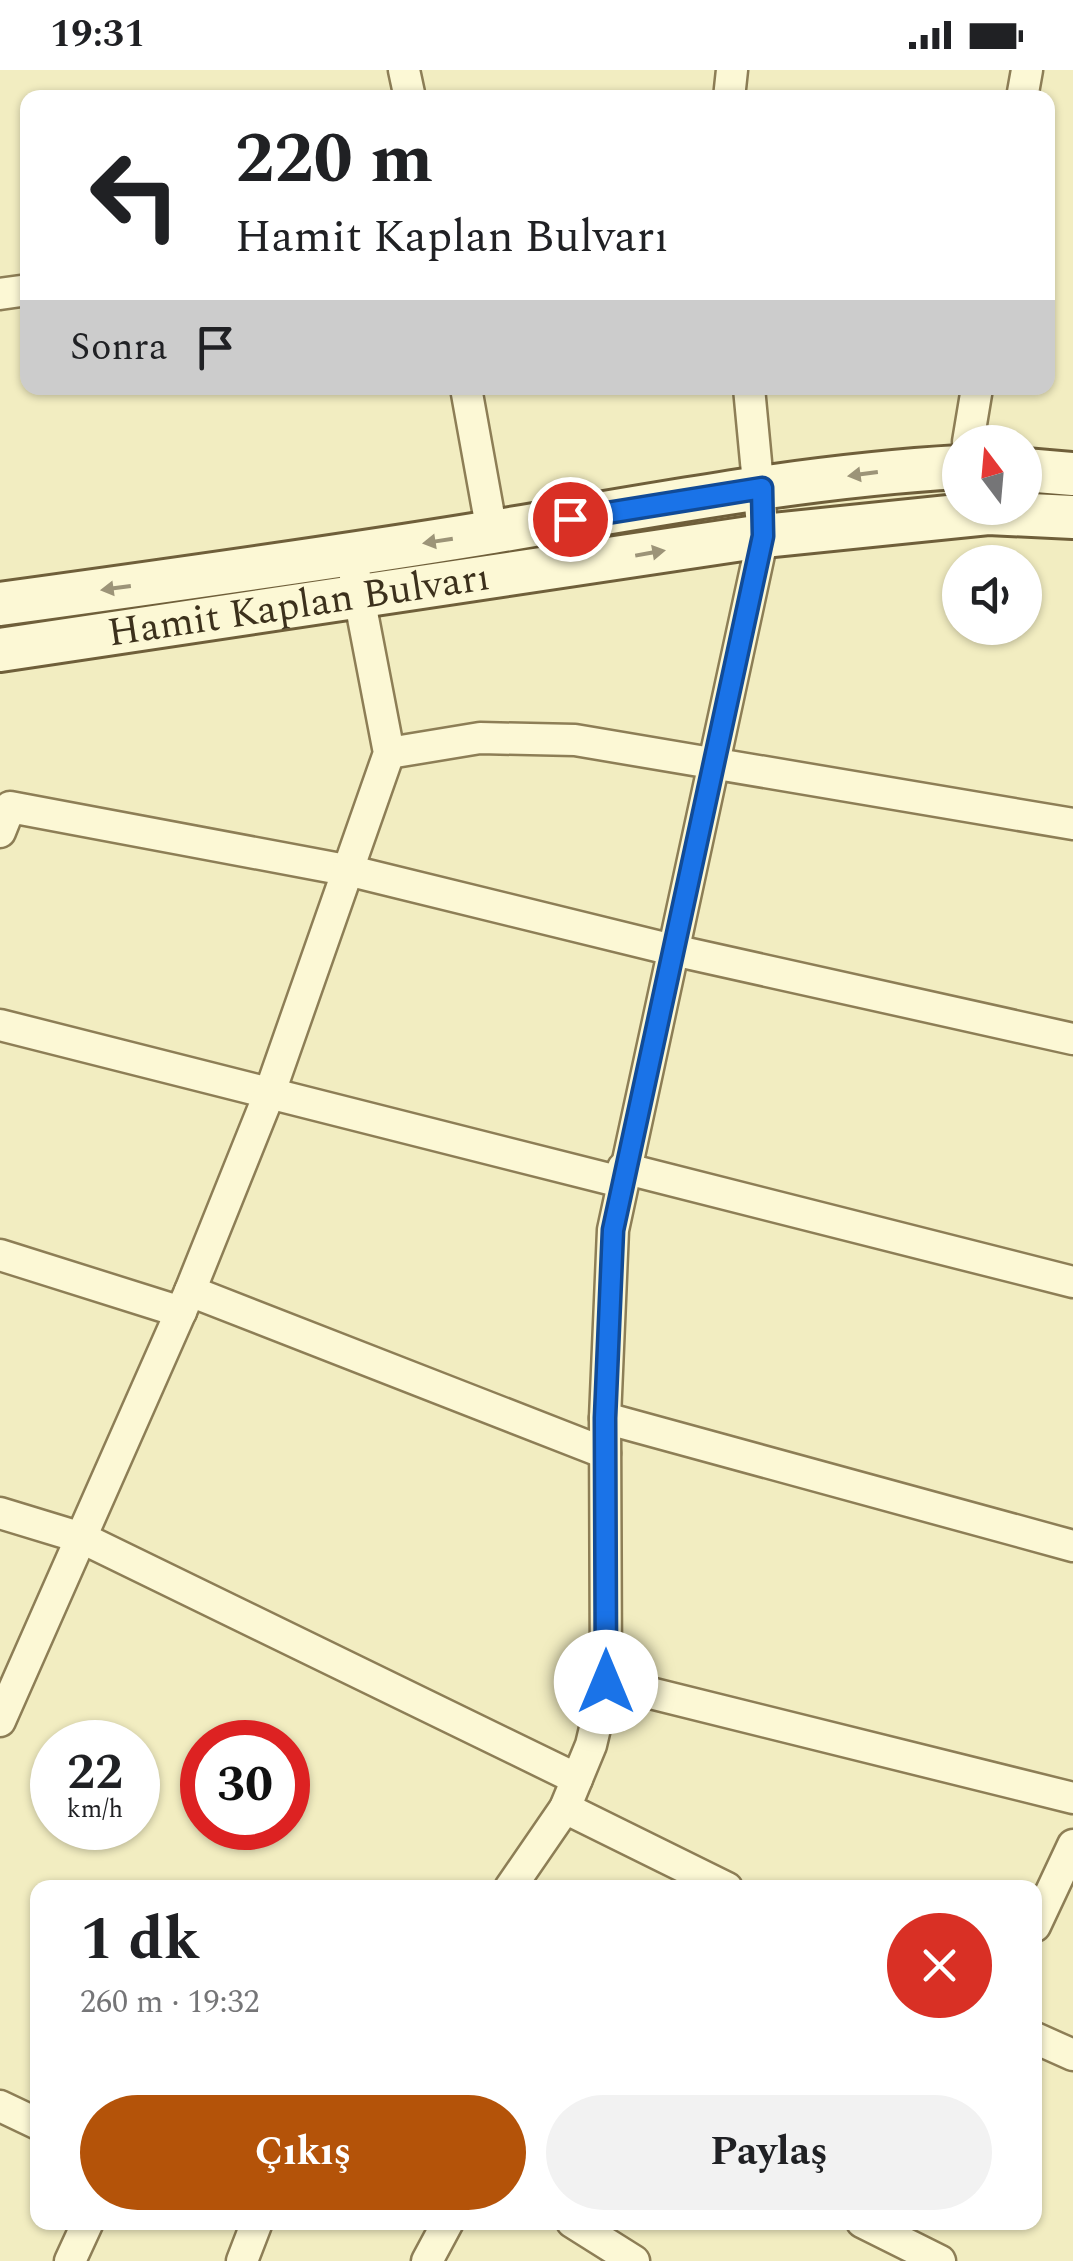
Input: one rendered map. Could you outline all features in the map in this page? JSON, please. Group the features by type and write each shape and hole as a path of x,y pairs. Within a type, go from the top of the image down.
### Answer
{"main road":[{"name":"Hamit Kaplan Bulvarı","path":"0,604 351,555 762,488 942,468"},
{"path":"1042,471 1073,474"},
{"name":"Hamit Kaplan Bulvarı","path":"0,650 763,536 988,513 1073,517"}],"street":[{"path":"467,395 492,532"},
{"path":"516,1880 565,1808 601,1713 606,1682 609,1283 622,1175 763,536 762,488 750,395"},
{"path":"971,425 976,395"},
{"path":"0,1721 185,1302 270,1092 389,753 351,555"},
{"path":"389,753 464,740 576,740 1073,824"},
{"path":"0,832 10,806 350,871 673,950 1073,1039"},
{"path":"0,1025 1073,1282"},
{"path":"0,1255 185,1302 606,1453"},
{"path":"605,1418 1073,1546"},
{"path":"0,1514 82,1538 578,1779"},
{"path":"606,1682 1073,1798"},
{"path":"565,1808 711,1880"},
{"path":"1042,1911 1073,1845"},
{"path":"1042,2041 1073,2055"},
{"path":"0,2106 30,2120"},
{"path":"70,2261 84,2230"},
{"path":"242,2261 254,2230"},
{"path":"426,2261 443,2230"},
{"path":"585,2230 634,2261"},
{"path":"889,2240 940,2261"}],"route":[{"path":"570,519 762,488 763,536 623,1168 613,1230 605,1418 606,1682"}]}
